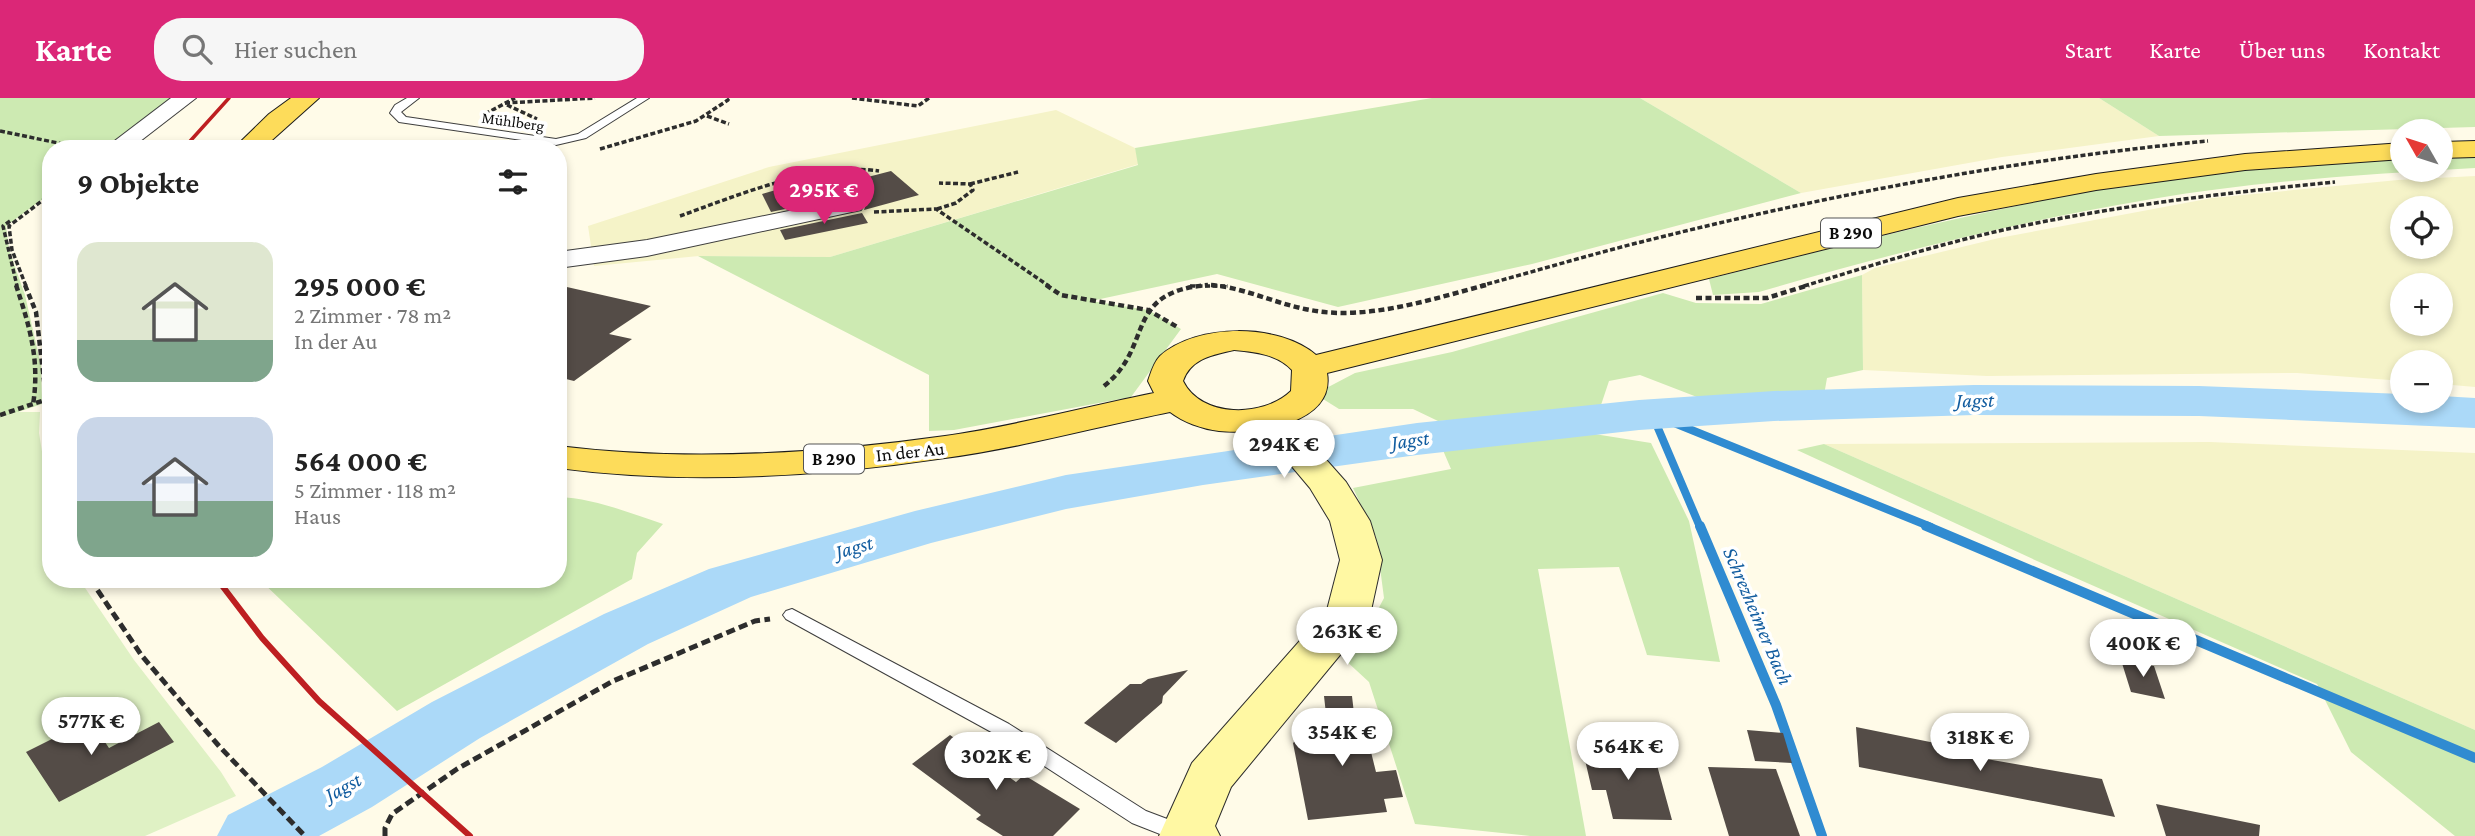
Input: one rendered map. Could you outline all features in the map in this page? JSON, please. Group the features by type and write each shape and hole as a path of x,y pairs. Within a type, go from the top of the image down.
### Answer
{"main road":[{"path":"256,140 307,98"},
{"path":"2454,150 2475,149"},
{"name":"B 290","path":"1308,367 1958,207 2096,182 2245,162 2390,153"},
{"path":"1190,835 1210,778 1348,615 1361,560 1350,521 1326,482 1278,428 1225,421 1186,410 1173,400 1166,387 1166,373 1183,355 1211,343 1257,341 1296,355 1308,367 1312,378 1310,390 1302,401 1288,411 1278,428"},
{"name":"In der Au","path":"567,458 619,465 780,465 947,447 1173,400"}],"street":[{"path":"127,140 185,98"},
{"path":"567,259 647,248 852,205"}],"lane":[{"name":"Mühlberg","path":"414,98 398,107 395,114 403,120 542,140"},
{"name":"Mühlberg","path":"565,140 582,136 644,98"},
{"path":"792,615 1002,729 1139,817 1190,835"}],"path":[{"path":"505,103 595,98"},
{"path":"596,150 706,116 728,100 726,98"},
{"path":"852,98 918,106 929,98"},
{"path":"706,116 729,124"},
{"path":"0,131 44,140"},
{"path":"1106,414 1094,392 1112,382 1123,370 1147,310 1166,293 1196,285 1236,287 1312,311 1340,313 1370,310 1489,285 1643,242 1843,194 1941,175 2076,154 2210,141"},
{"path":"675,218 707,206 852,167 867,167 879,171"},
{"path":"939,183 970,184 1018,172"},
{"path":"1650,282 1698,299 1767,298 1888,260 2003,230 2194,196 2336,182"},
{"path":"852,205 873,212 936,209 956,203 973,190 970,184"},
{"path":"33,405 37,367 15,273 6,251 3,226 42,199"},
{"path":"42,200 9,226 12,250 36,312 42,356"},
{"path":"936,209 1061,295 1147,310"},
{"path":"0,415 42,401"},
{"path":"96,588 142,656 243,770 306,836"},
{"path":"385,836 385,828 392,814 457,769 614,681 755,621 792,615"}],"shaded area":[{"path":"1640,98 2099,98 2159,136 2002,157 1801,193"},
{"path":"1056,110 1135,148 1139,164 830,257 699,256 594,266 588,226 769,167"},
{"path":"2475,176 2475,387 2453,385 2453,350 2390,350 2390,380 2297,373 1987,376 1863,370 1862,275 1875,268 1999,238 2212,198 2390,181 2454,182 2454,177"},
{"path":"2210,442 2475,453 2475,730 1824,444"}],"green space":[{"path":"0,98 181,98 123,140 42,140 42,200 6,226 9,250 25,295 41,366 42,404 0,418"},
{"path":"1432,98 1640,98 1801,193 1532,264 1338,307 1217,274 1091,301 1148,310 1181,329 1131,397 954,430 929,431 929,375 698,256 830,257 1138,165 1135,148"},
{"path":"2099,98 2475,98 2475,127 2454,128 2454,119 2390,119 2390,129 2159,136"},
{"path":"2475,157 2475,168 2454,169 2454,158"},
{"path":"2390,161 2390,173 2192,193 2053,217 1954,240 1759,292 1713,295 1709,279 2048,199 2173,178"},
{"path":"1862,275 1863,370 1827,378 1823,401 1697,397 1640,375 1609,381 1599,411 1438,421 1413,409 1339,409 1315,394 1355,373 1452,352 1663,293 1696,303 1761,304"},
{"path":"18,412 40,412 42,588 85,588 134,660 221,772 236,796 145,836 0,836 0,418"},
{"path":"1588,433 1651,443 1689,521 1720,662 1647,655 1619,567 1538,569 1586,836 1530,836 1415,824 1369,682 1344,659 1365,634 1384,598 1376,537 1353,488 1451,469 1442,448"},
{"path":"1824,444 2475,730 2475,836 2455,836 2351,752 2317,684 2037,561 1797,450"},
{"path":"567,498 598,503 663,524 637,553 632,579 397,711 268,588 567,588"}],"building":[{"path":"891,171 919,195 864,210 866,204 863,199 851,195 771,212 762,194 793,185 802,194"},
{"path":"862,213 868,223 785,240 780,230"},
{"path":"567,287 651,306 609,334 632,339 574,381 567,379"},
{"path":"2121,660 2154,666 2165,699 2131,692"},
{"path":"1188,670 1163,696 1162,703 1116,743 1084,723 1130,684 1141,684 1148,679"},
{"path":"1324,696 1352,696 1356,731 1367,736 1376,772 1396,770 1403,797 1384,799 1387,812 1308,820 1293,743 1302,734 1328,732"},
{"path":"90,720 109,748 159,722 174,742 59,802 26,752"},
{"path":"1856,727 1945,745 1946,752 2102,779 2115,817 1859,767"},
{"path":"1747,730 1783,733 1792,763 1755,761"},
{"path":"950,735 1016,782 1024,775 1080,809 1053,836 1003,836 976,819 981,815 912,764"},
{"path":"1582,747 1652,747 1672,820 1613,819 1606,790 1592,790"},
{"path":"1708,767 1776,769 1800,836 1729,836"},
{"path":"2156,804 2260,825 2259,836 2166,836"}],"waterway":[{"name":"Jagst","path":"254,836 347,787 456,720 626,629 730,583 915,529 1066,492 1203,469 1417,439 1639,415 1774,406 1974,400 2199,401 2475,413"},
{"path":"1700,527 1652,414 1931,527"},
{"name":"Schrezheimer Bach","path":"1700,526 1776,705 1822,836"},
{"path":"1926,526 2475,758"}],"railway":[{"path":"191,140 229,98"},
{"path":"224,588 262,638 319,701 470,836"}]}
